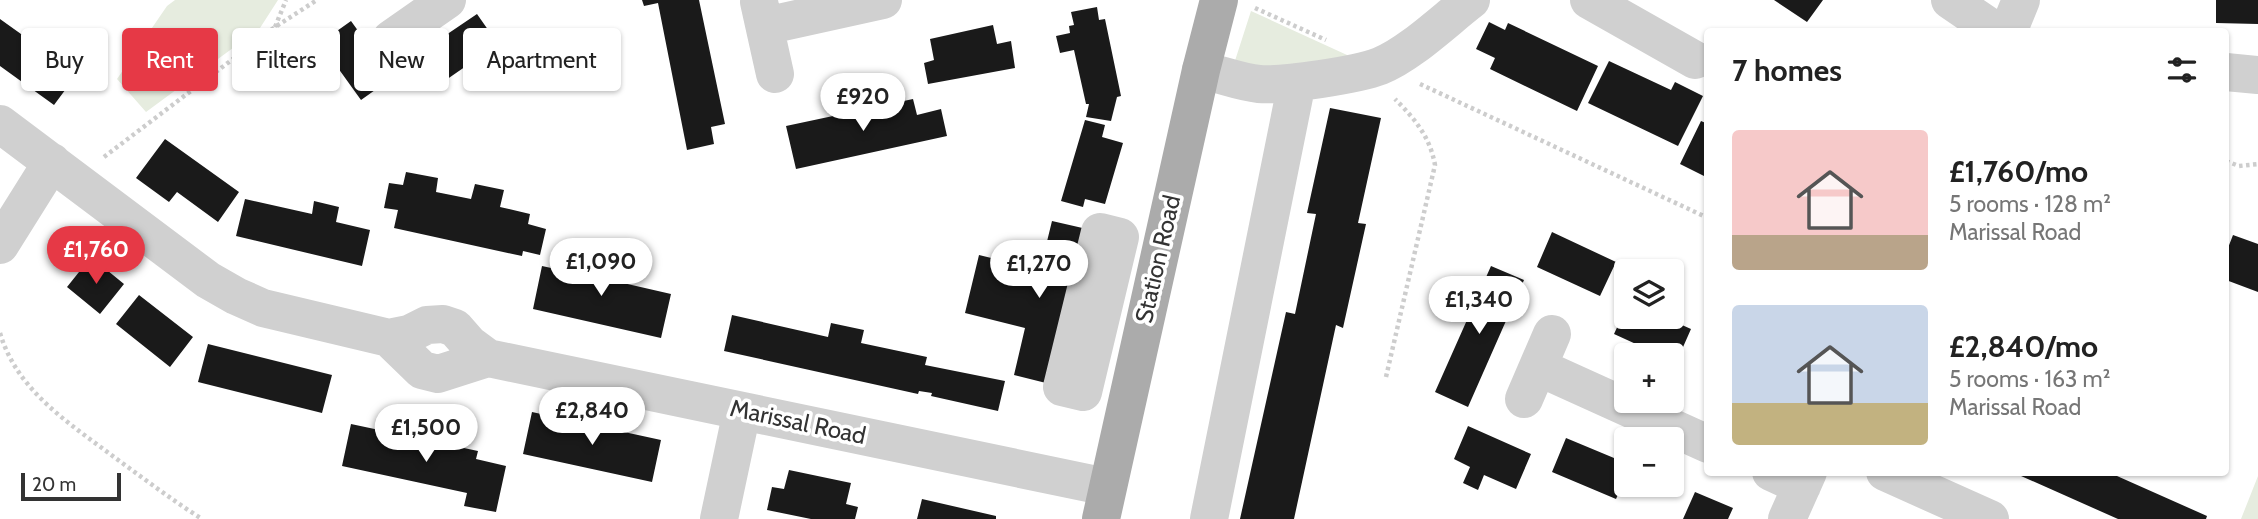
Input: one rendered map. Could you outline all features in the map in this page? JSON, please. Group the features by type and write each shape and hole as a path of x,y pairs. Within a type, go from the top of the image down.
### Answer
{"main road":[{"name":"Station Road","path":"1104,503 1201,70 1236,3"}],"street":[{"path":"775,74 762,13 883,0"},
{"path":"1201,70 1258,84 1297,82 1372,68 1406,50 1471,0"},
{"path":"1589,0 1695,60"},
{"path":"1950,0 1991,28"},
{"path":"2010,28 2021,0"},
{"path":"404,28 433,4"},
{"path":"2229,72 2258,75"},
{"path":"1209,519 1297,82"},
{"name":"Marissal Road","path":"0,124 208,280 263,308 389,338 409,334 427,325 443,324 455,328 469,344 488,358 742,411 1104,503"},
{"path":"0,245 61,169"},
{"path":"1538,367 1704,442"},
{"path":"719,519 742,411"},
{"path":"1894,476 1990,519"}],"path":[{"path":"275,27 286,0"},
{"path":"61,169 96,164 275,27 317,0"},
{"path":"1236,3 1372,68 1704,216"},
{"path":"1372,68 1383,87 1420,125 1432,147 1435,165 1386,377"},
{"path":"2229,162 2239,166 2258,164"},
{"path":"0,333 5,350 19,372 49,408 202,519"}],"shaded area":[{"path":"175,0 278,0 260,28 232,28 232,49 218,59 218,28 152,28 167,6"},
{"path":"1251,11 1358,60 1232,70"},
{"path":"122,72 122,85 117,79"},
{"path":"128,91 174,91 146,112"},
{"path":"2258,476 2258,519 2241,519"}],"building":[{"path":"642,0 699,0 725,124 711,127 714,144 687,150 658,3 644,6"},
{"path":"1774,0 1823,0 1807,22"},
{"path":"2216,0 2258,0 2258,24 2216,23"},
{"path":"1097,7 1099,20 1105,19 1121,96 1117,97 1111,121 1086,117 1089,104 1086,104 1074,50 1060,53 1056,36 1070,33 1069,26 1074,25 1071,12"},
{"path":"477,14 487,28 463,28 463,68 449,78 449,33"},
{"path":"0,19 21,34 21,81 0,66"},
{"path":"351,21 356,28 354,90 340,71 340,29"},
{"path":"1489,22 1505,30 1508,23 1598,66 1577,111 1490,69 1495,58 1476,49"},
{"path":"993,25 997,44 1011,41 1015,68 928,84 924,63 934,60 930,39"},
{"path":"1609,61 1671,90 1675,82 1703,96 1678,146 1588,103"},
{"path":"35,91 64,91 54,105"},
{"path":"355,91 374,91 361,100"},
{"path":"913,99 917,115 941,109 947,136 796,169 786,126"},
{"path":"1330,108 1381,118 1358,223 1366,224 1343,328 1336,325 1294,519 1240,519 1286,312 1295,314 1316,214 1307,213"},
{"path":"1085,120 1105,125 1102,137 1123,143 1105,204 1085,199 1083,207 1061,201"},
{"path":"1701,121 1704,122 1704,176 1680,164"},
{"path":"165,139 239,192 218,222 177,192 169,202 136,178"},
{"path":"406,172 438,178 436,192 471,199 475,184 504,190 500,207 530,214 528,224 546,229 540,255 523,251 522,256 394,228 398,210 384,208 389,183 403,185"},
{"path":"245,199 312,214 314,201 339,207 336,222 370,230 362,266 236,236"},
{"path":"1052,221 1100,232 1062,387 1014,375 1025,328 965,313 979,255 1040,270"},
{"path":"1552,232 1614,261 1600,296 1537,267"},
{"path":"2233,235 2258,244 2258,292 2229,281 2229,245"},
{"path":"585,245 603,249 597,277 671,294 661,338 533,309 542,266 579,274"},
{"path":"91,257 124,284 100,314 67,287"},
{"path":"1491,266 1524,280 1468,407 1435,392"},
{"path":"139,295 193,337 170,367 116,324"},
{"path":"732,315 828,337 831,323 864,330 861,343 927,357 925,365 1005,381 998,411 931,396 932,393 919,391 918,394 724,351"},
{"path":"1684,326 1691,329 1684,345 1634,343 1614,334 1616,329 1684,329"},
{"path":"208,344 332,375 322,413 198,382"},
{"path":"532,412 661,440 652,482 523,454"},
{"path":"351,424 478,451 476,459 506,466 496,512 464,506 467,493 342,466"},
{"path":"1468,426 1531,454 1516,489 1484,475 1478,490 1463,483 1470,467 1454,459"},
{"path":"1566,438 1614,458 1614,497 1617,497 1616,499 1552,472"},
{"path":"789,470 851,483 846,504 858,507 855,519 811,519 767,510 772,487 784,489"},
{"path":"2021,476 2117,476 2207,516 2206,519 2118,519"},
{"path":"1695,492 1733,508 1728,519 1683,519"},
{"path":"922,499 996,516 996,519 917,519"}]}
